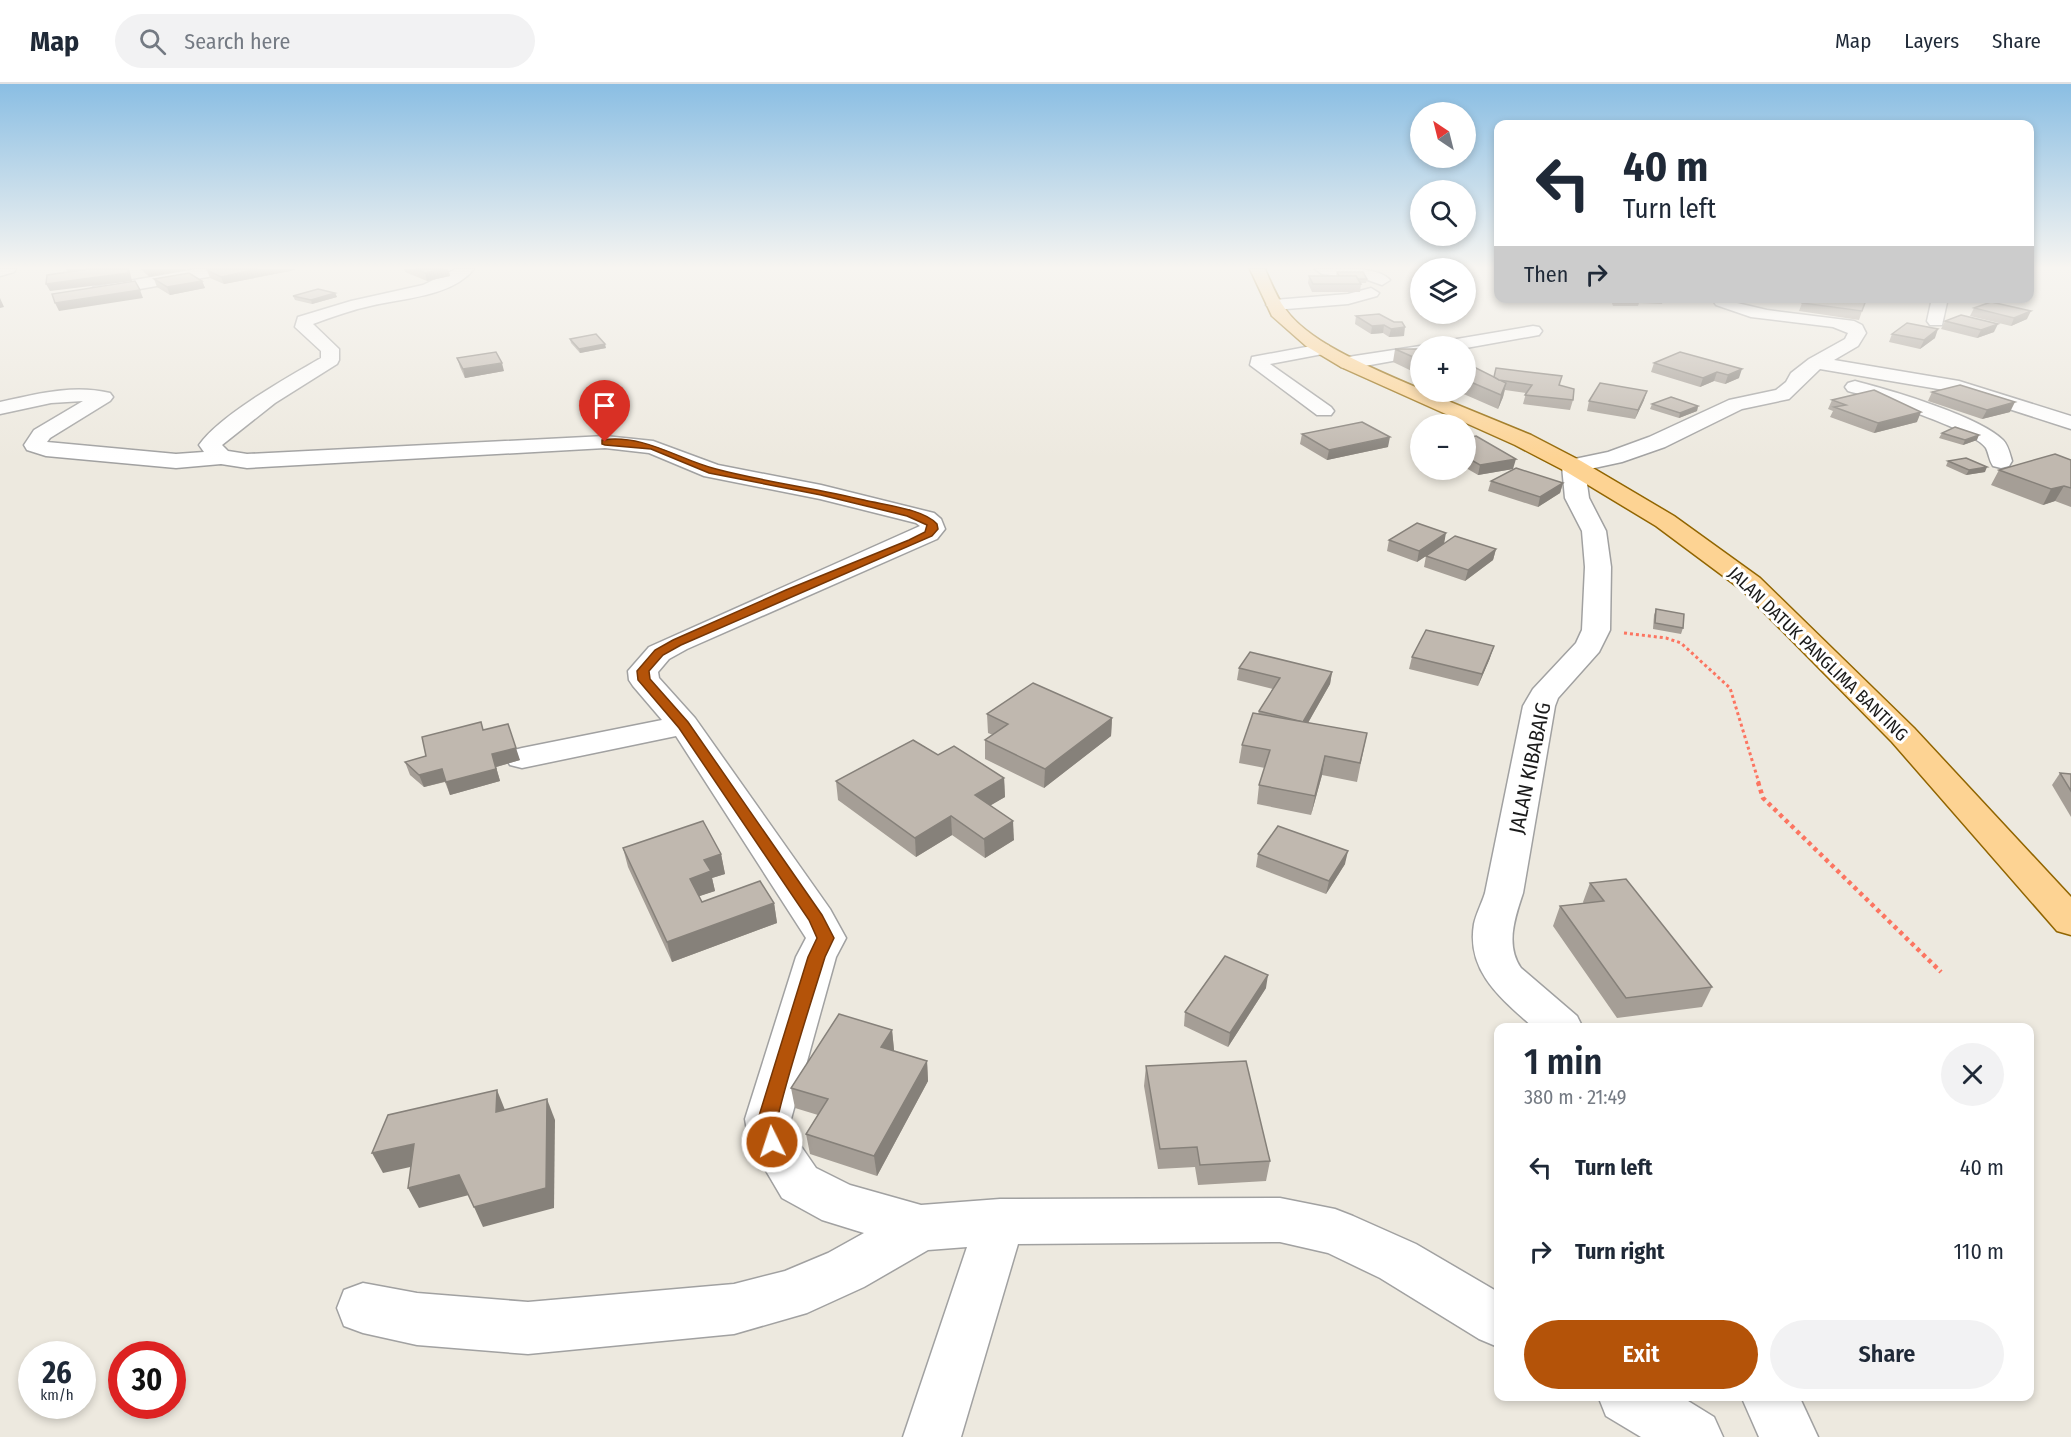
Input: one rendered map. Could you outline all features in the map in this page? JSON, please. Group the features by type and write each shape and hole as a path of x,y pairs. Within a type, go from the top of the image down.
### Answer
{"main road":[{"name":"JALAN DATUK PANGLIMA BANTING","path":"1300,332 1322,349 1348,363 1417,396 1523,440 1573,466 1665,521 1751,584 1903,735 2071,921"}],"street":[{"path":"221,457 210,445 223,433 245,414 330,360 330,349 310,332"},
{"path":"1476,341 1526,332"},
{"path":"1573,466 1636,450 1736,404 1775,398 1794,385 1798,377 1816,363 1852,342 1857,332"},
{"path":"1322,349 1259,361 1259,365 1324,411"},
{"path":"1348,363 1410,353"},
{"path":"1816,363 1959,387 2071,423"},
{"path":"1794,385 1846,385 1885,395 1977,430 1996,445 2001,461"},
{"path":"0,408 41,400 94,395 103,397 41,434 34,445 58,450 176,461 221,457 247,461 605,442 638,444 665,451 695,466 712,471 821,492 925,518 932,524 933,529 928,534 790,592 659,652 643,671 644,680 684,725 816,919 826,938 816,957 768,1119 772,1142 799,1183 838,1204 921,1228 1000,1222 1280,1220 1335,1233 1398,1261 1494,1319"},
{"name":"JALAN KIBABAIG","path":"1556,1023 1507,979 1496,963 1494,931 1504,893 1539,706 1544,695 1589,646 1596,630 1598,567 1594,531 1577,498 1573,466"},
{"path":"522,758 684,725"},
{"path":"932,1437 1000,1222"},
{"path":"363,1308 417,1318 528,1328 734,1309 788,1295 846,1270 921,1228"},
{"path":"1634,1401 1694,1437"},
{"path":"1771,1401 1789,1437"}],"path":[{"path":"1596,630 1666,638 1681,643 1730,688 1763,798 1941,972"}],"building":[{"path":"1895,332 1934,332 1924,340 1892,334"},
{"path":"596,334 605,344 579,349 570,339"},
{"path":"1395,349 1410,349 1410,356"},
{"path":"496,352 502,363 463,369 457,358"},
{"path":"1680,352 1742,369 1728,375 1717,372 1703,378 1654,363"},
{"path":"1476,368 1506,383 1501,395 1476,384"},
{"path":"1496,368 1562,376 1559,385 1574,389 1573,400 1525,395 1532,385 1499,380 1494,377"},
{"path":"1600,383 1647,391 1638,410 1589,401"},
{"path":"1960,385 2015,402 1987,410 1932,392"},
{"path":"1874,390 1921,412 1878,423 1834,407 1846,405 1832,400"},
{"path":"1671,397 1698,406 1680,413 1652,404"},
{"path":"1362,422 1390,437 1329,450 1302,434"},
{"path":"1955,427 1979,435 1965,440 1942,433"},
{"path":"1476,436 1516,459 1480,465 1476,463"},
{"path":"2055,454 2071,460 2071,488 2064,486 2051,489 1999,470"},
{"path":"1966,458 1987,467 1969,470 1948,461"},
{"path":"1516,468 1563,483 1540,497 1491,481"},
{"path":"1417,523 1446,533 1419,551 1389,540"},
{"path":"1455,536 1496,549 1468,570 1426,556"},
{"path":"1656,609 1684,614 1683,628 1655,623"},
{"path":"1426,630 1494,646 1482,674 1412,657"},
{"path":"1250,652 1332,672 1303,722 1259,711 1280,678 1239,668"},
{"path":"1033,683 1112,718 1045,769 985,740 1008,724 987,714"},
{"path":"1253,713 1367,733 1360,763 1325,756 1315,796 1259,785 1270,750 1242,745"},
{"path":"481,722 483,730 508,724 516,748 492,754 496,769 446,782 442,769 419,775 405,762 426,756 422,737"},
{"path":"913,740 938,755 954,746 1004,778 975,795 1013,821 984,839 951,816 915,838 836,781"},
{"path":"2060,773 2071,774 2071,791"},
{"path":"703,821 721,854 704,860 711,871 690,879 702,902 760,881 774,903 667,942 623,848"},
{"path":"1278,826 1348,851 1329,881 1258,854"},
{"path":"1626,879 1712,987 1626,998 1560,906 1604,901 1590,883"},
{"path":"1225,956 1268,975 1230,1033 1185,1012"},
{"path":"839,1014 892,1030 881,1047 927,1061 874,1156 806,1134 828,1099 791,1088"},
{"path":"1246,1061 1270,1161 1200,1165 1197,1147 1160,1149 1146,1066"},
{"path":"497,1090 496,1112 547,1099 546,1188 474,1207 459,1175 408,1188 414,1144 372,1153 388,1115"}],"route":[{"path":"605,442 653,447 712,471 757,482 821,492 925,518 932,524 933,529 928,534 912,542 790,592 659,652 643,671 644,680 684,725 816,919 826,938 816,957 775,1092 768,1119 772,1142"}]}
